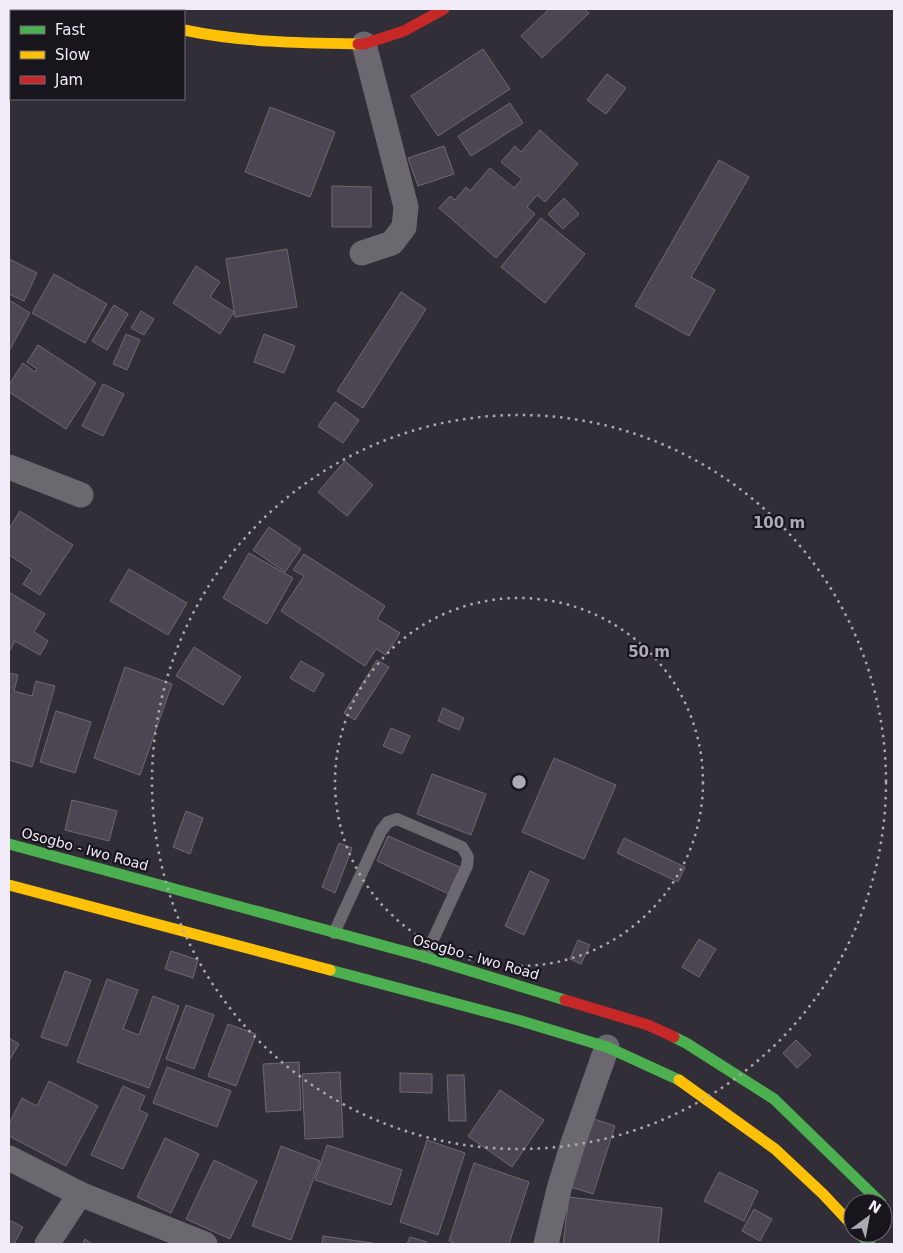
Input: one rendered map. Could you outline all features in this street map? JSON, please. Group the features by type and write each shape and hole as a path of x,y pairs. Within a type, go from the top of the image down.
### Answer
{"main road":[{"path":"185,30 216,36 289,43 364,44 404,31 444,9"},
{"name":"Osogbo - Iwo Road","path":"9,844 425,957 648,1024 686,1042 774,1099 871,1193"},
{"path":"9,884 490,1013 607,1047 684,1082 775,1149 843,1215"}],"street":[{"path":"362,253 392,243 404,228 406,207 364,44"},
{"path":"9,466 81,495"},
{"path":"546,1244 559,1189 572,1146 607,1047"},
{"path":"9,1158 80,1194 205,1244"},
{"path":"47,1244 80,1194"}],"lane":[{"path":"334,933 380,831 388,822 397,819 462,847 468,857 467,866 425,957"}],"building":[{"path":"549,9 584,9 589,13 542,58 521,36"},
{"path":"483,49 510,89 438,136 411,96"},
{"path":"607,74 626,88 606,114 587,100"},
{"path":"510,103 523,123 471,156 458,136"},
{"path":"270,107 335,132 310,197 245,172"},
{"path":"540,130 578,164 545,202 537,195 527,207 535,214 496,258 439,208 450,196 455,200 466,187 470,191 490,168 514,188 522,179 501,162 515,146 521,152"},
{"path":"444,146 454,174 418,186 408,158"},
{"path":"719,160 749,177 691,277 715,290 689,336 635,306"},
{"path":"332,186 371,187 371,227 332,227"},
{"path":"564,198 579,214 563,229 548,214"},
{"path":"541,218 585,254 545,303 501,267"},
{"path":"287,249 297,307 235,317 226,259"},
{"path":"9,259 37,273 24,301 9,294"},
{"path":"196,266 220,282 210,297 234,312 220,334 173,303"},
{"path":"54,274 107,304 85,343 32,313"},
{"path":"401,292 426,309 363,408 337,391"},
{"path":"9,300 30,313 9,351"},
{"path":"114,305 128,314 107,350 92,341"},
{"path":"141,311 154,319 144,335 131,328"},
{"path":"126,334 140,340 127,370 113,364"},
{"path":"264,334 295,346 284,373 254,362"},
{"path":"38,345 96,383 66,429 9,392 9,385 23,363 35,372 37,369 27,362"},
{"path":"103,384 124,394 103,436 82,426"},
{"path":"335,402 359,420 343,443 318,426"},
{"path":"345,461 373,485 347,516 318,492"},
{"path":"20,511 73,545 40,595 23,584 32,570 9,555 9,529"},
{"path":"269,527 301,549 285,572 253,550"},
{"path":"249,553 293,578 267,624 223,598"},
{"path":"304,554 385,606 377,619 400,633 386,655 376,649 365,666 281,611 304,576 293,570"},
{"path":"129,569 187,603 168,635 110,601"},
{"path":"9,592 45,614 34,632 48,641 40,655 15,641 9,652"},
{"path":"194,647 241,677 223,705 176,676"},
{"path":"377,660 389,667 355,720 344,713"},
{"path":"301,661 324,674 314,692 290,678"},
{"path":"125,667 172,684 140,775 94,758"},
{"path":"9,673 18,675 14,691 32,696 36,681 55,686 32,767 9,760"},
{"path":"443,708 464,718 459,730 438,721"},
{"path":"56,711 91,722 75,773 40,762"},
{"path":"391,728 410,736 402,754 383,746"},
{"path":"554,758 616,785 584,859 522,832"},
{"path":"432,774 486,794 471,835 417,814"},
{"path":"72,800 117,811 109,841 65,830"},
{"path":"186,811 203,818 190,854 173,847"},
{"path":"388,836 462,868 451,895 377,861"},
{"path":"624,838 685,867 678,882 617,853"},
{"path":"339,843 352,848 335,893 322,887"},
{"path":"530,871 549,880 524,935 505,926"},
{"path":"699,939 716,949 699,977 682,967"},
{"path":"578,940 590,945 581,964 570,959"},
{"path":"171,951 198,960 193,978 165,969"},
{"path":"65,971 91,980 67,1046 41,1037"},
{"path":"107,979 138,990 123,1029 139,1035 153,996 179,1006 149,1088 77,1062"},
{"path":"186,1005 214,1015 194,1069 166,1059"},
{"path":"228,1024 256,1034 236,1086 208,1076"},
{"path":"9,1038 19,1044 9,1061"},
{"path":"796,1040 811,1055 797,1068 783,1053"},
{"path":"299,1062 301,1110 266,1112 263,1064"},
{"path":"167,1067 231,1091 217,1127 153,1103"},
{"path":"340,1072 343,1137 305,1139 302,1074"},
{"path":"400,1073 432,1074 432,1093 400,1092"},
{"path":"447,1075 464,1075 466,1121 449,1121"},
{"path":"49,1081 98,1106 66,1166 9,1136 9,1124 22,1098 37,1106"},
{"path":"123,1086 145,1096 139,1110 148,1114 123,1169 91,1155"},
{"path":"500,1090 544,1120 512,1167 468,1136"},
{"path":"594,1119 615,1126 593,1194 571,1187"},
{"path":"165,1138 199,1154 171,1213 137,1197"},
{"path":"427,1140 465,1153 438,1235 400,1222"},
{"path":"327,1145 402,1170 391,1205 315,1180"},
{"path":"281,1146 320,1161 291,1240 252,1226"},
{"path":"214,1160 257,1181 230,1239 186,1219"},
{"path":"474,1163 529,1182 509,1244 457,1244 449,1241"},
{"path":"719,1172 758,1191 744,1221 704,1201"},
{"path":"569,1197 662,1208 658,1244 563,1244"},
{"path":"754,1209 772,1219 760,1241 742,1231"},
{"path":"9,1220 23,1227 14,1244 9,1244"},
{"path":"323,1236 379,1244 322,1244"},
{"path":"410,1237 427,1242 426,1244 407,1244"},
{"path":"85,1239 92,1244 82,1244"}],"traffic: fast":[{"path":"9,844 425,957 565,1000"},
{"path":"330,970 518,1020 607,1047 679,1080"},
{"path":"674,1037 774,1099 871,1193"}],"traffic: slow":[{"path":"185,30 249,39 358,44"},
{"path":"9,885 330,970"},
{"path":"679,1080 775,1149 843,1215"}],"traffic: jam":[{"path":"358,44 364,44 404,31 444,9"},
{"path":"565,1000 648,1025 674,1037"}]}
